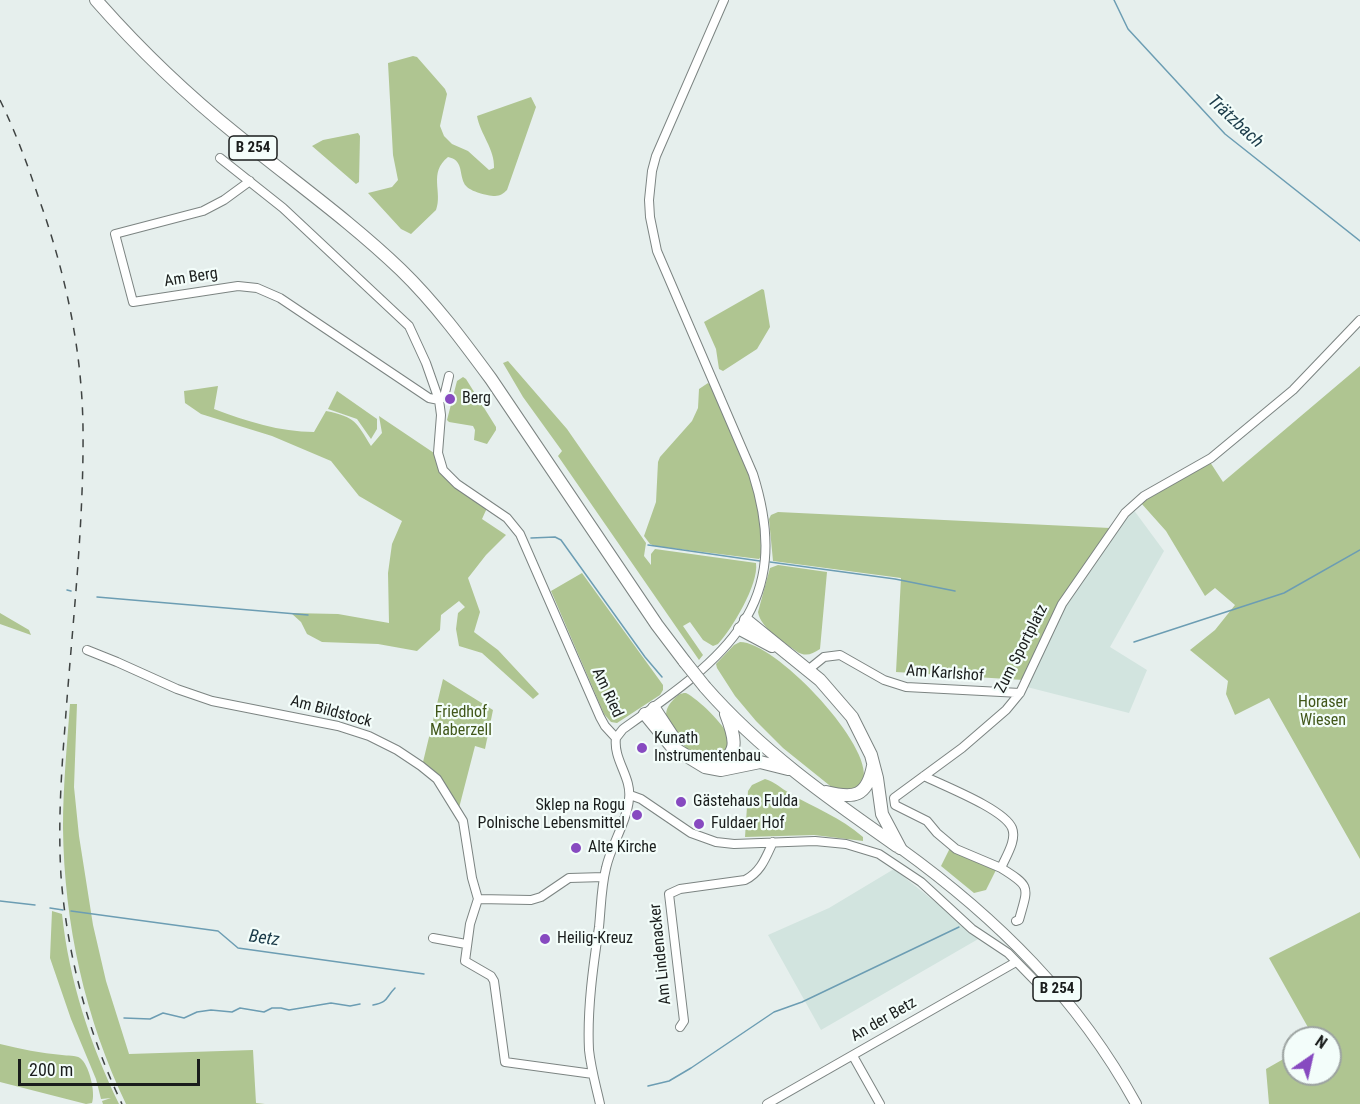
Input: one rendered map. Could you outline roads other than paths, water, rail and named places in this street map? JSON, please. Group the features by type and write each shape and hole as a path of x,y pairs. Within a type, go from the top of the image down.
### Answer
{"highway":[{"name":"B 254","path":"96,0 177,84 236,135 358,231 434,304 491,379 657,625 705,687 724,708 795,772 900,848"},
{"path":"743,625 781,649 808,670 830,690 852,717 867,746 873,765 882,814 900,848"},
{"path":"710,768 724,761 734,749 734,737 724,708"},
{"path":"650,711 672,747 697,764 721,770 766,762 795,772"},
{"path":"818,790 845,796 857,794 869,782 873,765"}],"main road":[{"name":"B 254","path":"900,848 979,908 1036,964 1086,1026 1136,1104"}],"street":[{"path":"616,738 623,729 706,668 743,625 758,597 766,560 766,529 759,492 746,453 657,251 650,217 652,171 662,139 724,0"},
{"path":"220,158 283,208 409,326 426,363 439,400 444,397 448,376"},
{"name":"Am Berg","path":"250,181 224,200 203,211 115,234 133,302 238,286 264,290 280,298 429,398 439,400"},
{"name":"Zum Sportplatz","path":"1001,868 956,849 927,821 896,805 894,798 962,748 1006,710 1020,693 1062,604 1125,513 1144,496 1210,458 1301,382 1360,320"},
{"name":"Am Ried","path":"439,400 441,415 438,441 443,470 457,484 507,518 519,534 600,717 616,738 618,759 630,795"},
{"name":"Am Bildstock","path":"87,650 177,689 212,701 338,726 369,736 397,750 436,779 463,821 472,878 478,899"},
{"name":"Am Karlshof","path":"808,670 824,657 840,655 884,680 906,687 1020,693"},
{"path":"924,776 993,809 1004,817 1012,829 1013,841 1001,868 1021,880 1025,886 1026,894 1019,920 1016,921"},
{"path":"600,1104 593,1074 589,1034 594,959 604,877 630,795 641,799 692,833 716,843 832,842 859,847 879,854 921,882 972,929 1000,947 1046,992"},
{"name":"Am Lindenacker","path":"680,1027 684,1021 669,894 680,889 745,880 751,877 763,863 772,842"},
{"path":"593,1074 504,1062 494,981 491,976 465,961 470,924 478,899 531,900 541,897 569,878 604,877"},
{"path":"433,938 466,944"},
{"name":"An der Betz","path":"770,1103 1016,962"},
{"path":"853,1056 880,1104"}],"waterway":[{"name":"Trätzbach","path":"1114,0 1128,29 1225,134 1360,241"},
{"path":"531,538 555,537 561,540 645,657 662,677"},
{"path":"648,545 760,561"},
{"path":"1134,642 1284,593 1360,550"},
{"path":"770,562 895,579 955,591"},
{"path":"67,590 71,591"},
{"path":"97,597 308,615"},
{"name":"Betz","path":"0,901 35,905"},
{"name":"Betz","path":"50,908 63,910"},
{"name":"Betz","path":"71,911 218,931 238,948 424,974"},
{"path":"648,1086 669,1081 774,1012 802,1002 959,927"},
{"path":"373,1005 384,1001 395,988"},
{"path":"124,1018 150,1019 163,1013 184,1018 197,1012 211,1010 232,1012 240,1008 264,1012 272,1008 289,1010 331,1003 350,1006 360,1004"}],"railway":[{"path":"0,100 25,159 48,224 64,281 79,369 83,428 82,502 61,782 61,876 68,935 81,993 99,1050 122,1104"}],"place":[{"name":"Berg","path":"450,399"},
{"name":"Kunath Instrumentenbau","path":"642,748"},
{"name":"Gästehaus Fulda","path":"681,802"},
{"name":"Sklep na Rogu Polnische Lebensmittel","path":"637,815"},
{"name":"Fuldaer Hof","path":"699,824"},
{"name":"Alte Kirche","path":"576,848"},
{"name":"Heilig-Kreuz","path":"545,939"}],"park label":[{"name":"Horaser Wiesen","path":"1323,712"},
{"name":"Friedhof Maberzell","path":"461,722"}]}
